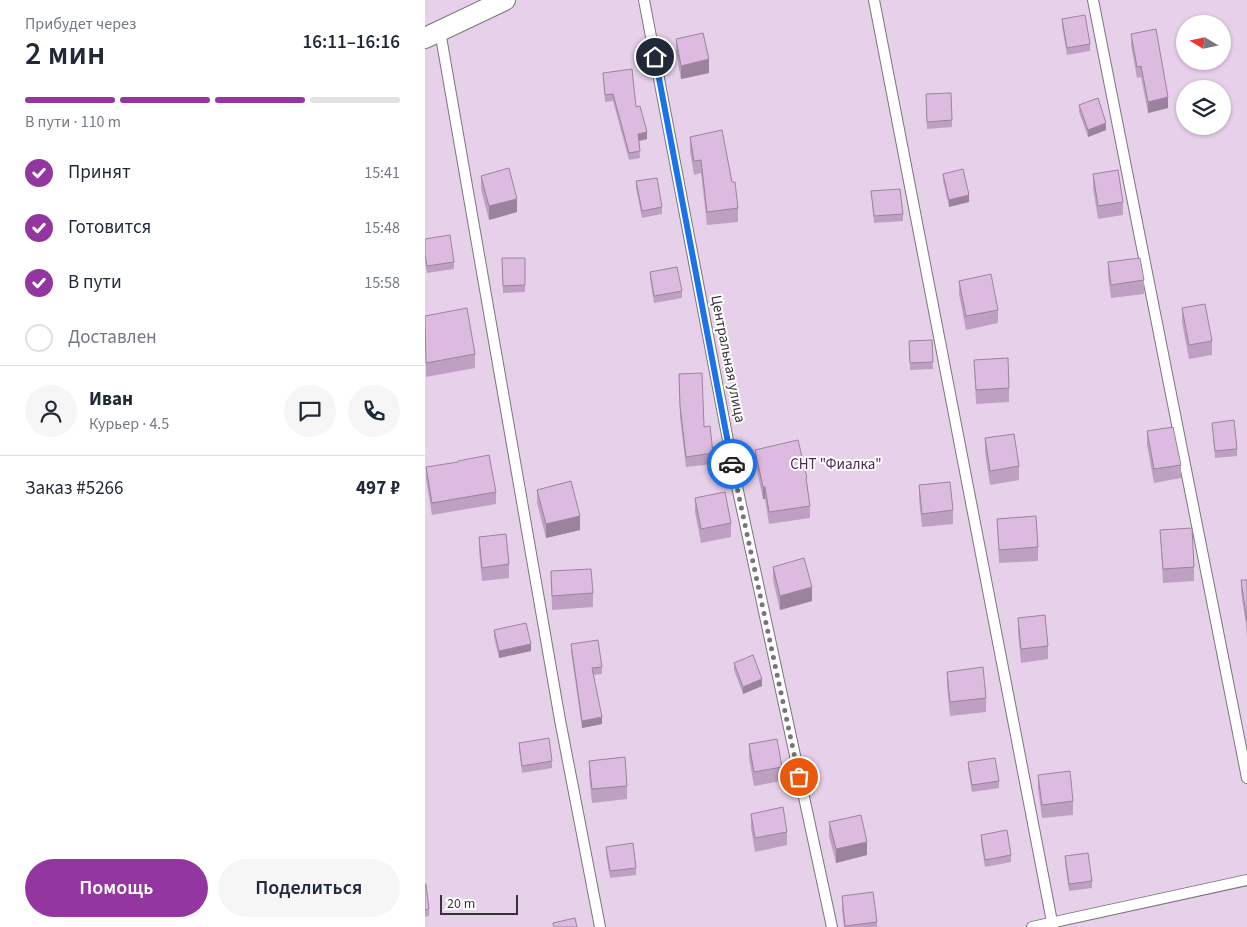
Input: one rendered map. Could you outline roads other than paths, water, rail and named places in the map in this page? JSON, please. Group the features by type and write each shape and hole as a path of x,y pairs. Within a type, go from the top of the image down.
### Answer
{"street":[{"path":"432,34 505,0"}],"lane":[{"name":"Центральная улица","path":"644,0 735,476 832,927"},
{"path":"874,0 1053,925"},
{"path":"1093,0 1247,778"},
{"path":"432,34 599,927"},
{"path":"1032,927 1053,925 1247,880"}],"park label":[{"name":"СНТ \"Фиалка\"","path":"836,464"}]}
